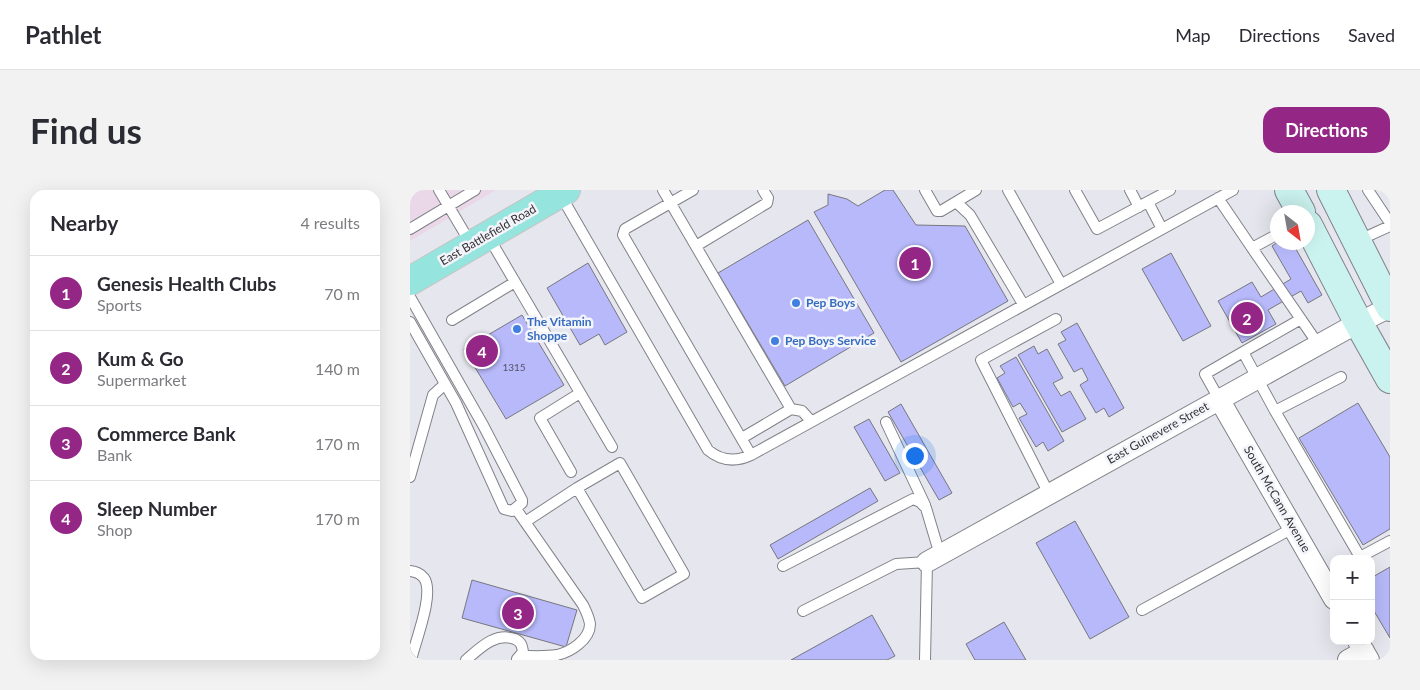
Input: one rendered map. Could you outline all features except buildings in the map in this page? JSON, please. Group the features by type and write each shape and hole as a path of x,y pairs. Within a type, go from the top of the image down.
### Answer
{"main road":[{"path":"1290,190 1298,205"},
{"path":"1310,190 1330,215 1355,237"},
{"path":"1330,190 1390,307"},
{"name":"East Battlefield Road","path":"410,281 563,192"},
{"path":"1315,239 1390,379"}],"street":[{"name":"East Guinevere Street","path":"933,558 1358,322 1390,307"},
{"name":"South McCann Avenue","path":"1219,399 1330,592"}],"lane":[{"path":"439,190 448,206 480,240 515,282 612,447"},
{"path":"410,229 475,190"},
{"path":"663,190 791,410"},
{"path":"693,190 626,229 623,235 751,455"},
{"path":"696,246 767,203 768,198 763,190"},
{"path":"925,190 937,211 976,190"},
{"path":"1008,190 1061,284"},
{"path":"1075,190 1097,229 1170,190"},
{"path":"1130,190 1144,204 1162,228"},
{"path":"563,192 708,450 716,457 735,460 751,455 1233,190"},
{"path":"1355,237 1390,224 1368,190"},
{"path":"1218,198 1318,344"},
{"path":"956,202 970,214 1023,304"},
{"path":"1252,248 1270,238"},
{"path":"452,320 515,282"},
{"path":"410,297 483,425 522,500 522,503 516,509 512,511 504,509 472,435 410,322"},
{"path":"1049,494 981,360 1056,318"},
{"path":"1219,399 1205,374 1301,319"},
{"path":"1243,352 1256,379 1360,557 1390,540"},
{"path":"1275,411 1341,377"},
{"path":"410,477 414,449 433,395 445,384"},
{"path":"570,472 540,418 580,392"},
{"path":"742,438 791,410 802,411 811,421"},
{"path":"886,422 926,508 933,558 925,660"},
{"path":"525,522 577,488 620,463 684,574 642,598 577,488"},
{"path":"784,566 910,499 920,502 926,508"},
{"path":"516,509 582,605 590,622 590,628 585,638 565,652 556,655 518,658"},
{"path":"1142,610 1293,528"},
{"path":"803,611 896,564 933,558"},
{"path":"410,571 418,572 425,579 428,592 410,660"},
{"path":"466,660 491,640 509,637 519,641 523,648 518,658"}],"shaded area":[{"path":"410,190 496,190 410,241"}],"place":[{"name":"Genesis Health Clubs","path":"915,263"},
{"name":"Pep Boys","path":"796,303"},
{"name":"Kum & Go","path":"1247,318"},
{"name":"The Vitamin Shoppe","path":"517,329"},
{"name":"Pep Boys Service","path":"775,341"},
{"name":"Sleep Number","path":"482,351"},
{"name":"Commerce Bank","path":"518,613"}]}
